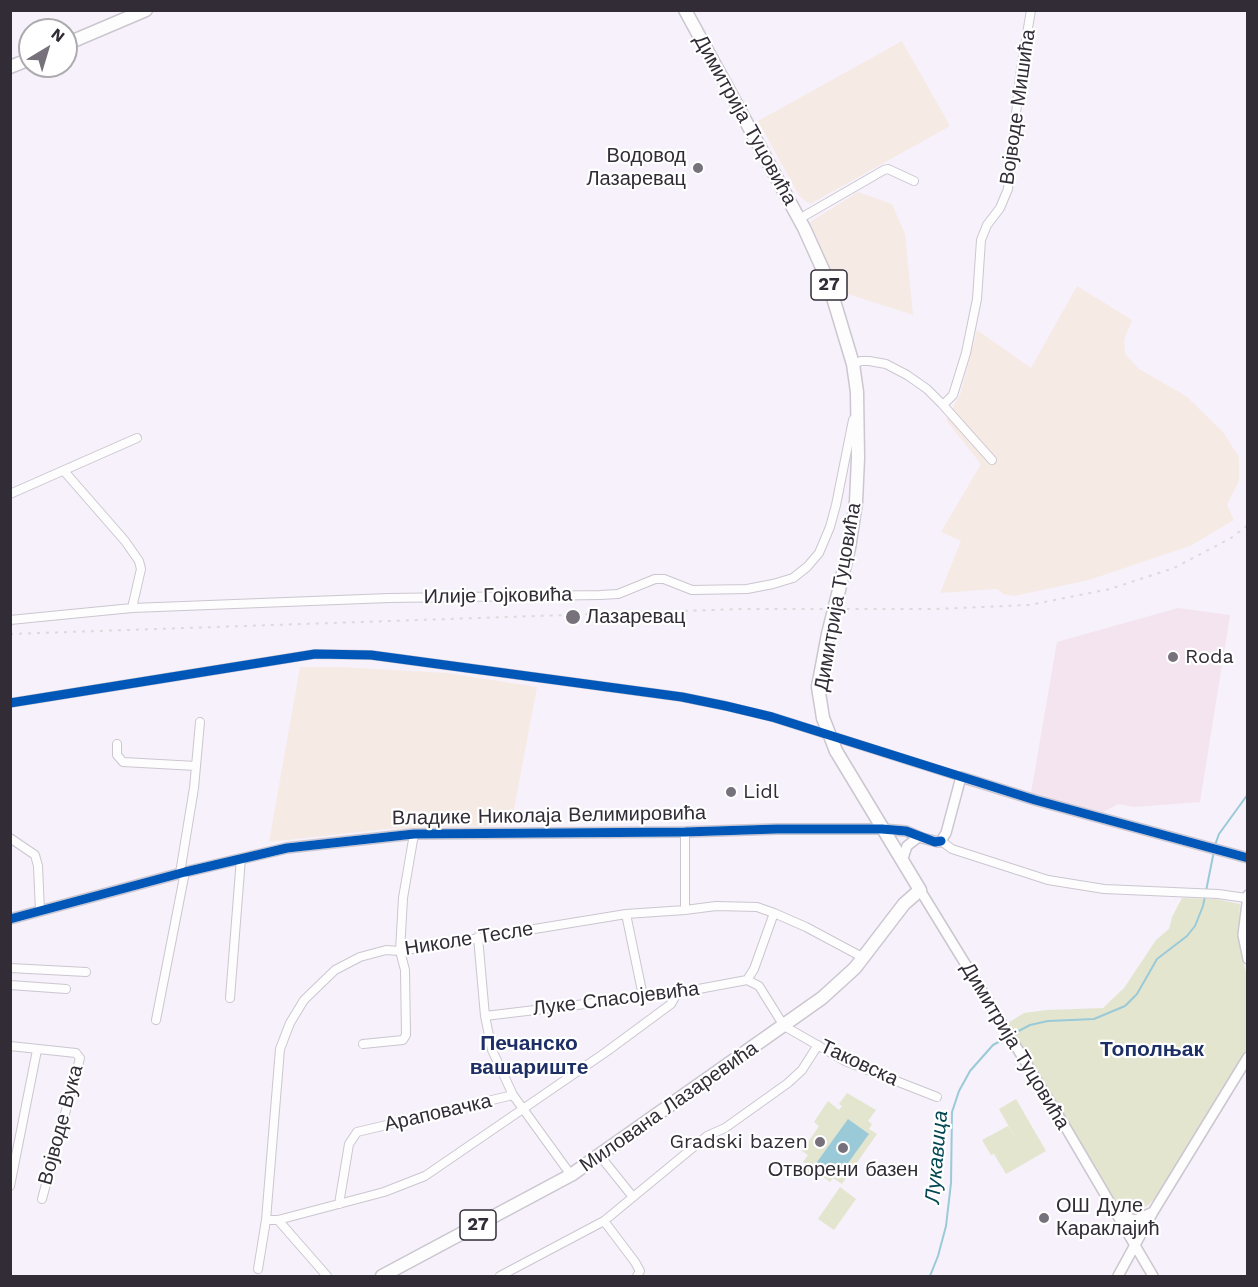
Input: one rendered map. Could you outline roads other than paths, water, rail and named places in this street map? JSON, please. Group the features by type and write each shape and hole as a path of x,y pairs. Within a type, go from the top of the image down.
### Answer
{"main road":[{"name":"Димитрија Туцовића","path":"685,10 799,219 828,281 853,364 857,407 855,502 849,548 818,687 823,717 836,752 920,890"},
{"path":"78,39 145,11"},
{"name":"Милована Лазаревића","path":"384,1276 571,1175 783,1026 834,989 864,958 904,904 920,890"}],"street":[{"name":"Војводе Мишића","path":"943,405 953,394 966,352 977,299 981,240 987,225 1000,208 1008,189 1020,76 1031,10"},
{"path":"799,219 884,170 914,181"},
{"path":"853,364 861,361 886,364 907,375 927,389 992,460"},
{"name":"Илије Гојковића","path":"10,620 132,608 389,598 618,594 655,579 664,579 692,590 747,589 773,584 793,578 819,553 836,505 857,407"},
{"path":"10,494 137,438"},
{"path":"64,471 140,561 141,568 132,608"},
{"path":"10,704 315,654 371,655 671,696 726,706 772,717 1035,800 1246,858"},
{"path":"156,1020 183,873 200,722"},
{"path":"117,744 117,755 123,762 196,766"},
{"path":"961,777 946,833 941,841 952,849 1048,880 1104,889 1247,897 1243,935 1248,959"},
{"name":"Владике Николаја Велимировића","path":"10,919 287,848 414,834 882,829 900,837 941,841"},
{"path":"685,832 685,910"},
{"path":"363,1044 403,1040 406,1035 405,970 400,951 403,898 414,834"},
{"path":"10,838 34,855 38,866 40,911"},
{"path":"902,861 907,846 919,838"},
{"path":"230,998 241,858"},
{"name":"Димитрија Туцовића","path":"920,890 1153,1276"},
{"name":"Николе Тесле","path":"258,1269 266,1220 280,1049 290,1023 304,1000 335,970 360,957 386,950 400,951 626,914 734,906 757,907 774,913 864,958"},
{"path":"774,913 754,969 747,980 759,986 783,1026"},
{"path":"626,914 643,996"},
{"path":"478,938 485,1016 492,1050 513,1095 571,1175"},
{"path":"10,968 86,972"},
{"name":"Луке Спасојевића","path":"485,1016 677,993 747,980"},
{"path":"10,985 66,989"},
{"path":"266,1220 278,1220 384,1192 425,1176 606,1052 671,1004 677,993"},
{"path":"665,994 671,999 671,1004"},
{"name":"Таковска","path":"783,1026 845,1060 937,1097"},
{"path":"500,1276 604,1221 707,1136 725,1128 788,1083 802,1070 818,1045"},
{"path":"10,1046 37,1050 10,1186"},
{"name":"Војводе Вука","path":"37,1050 76,1053 80,1058 42,1199"},
{"path":"1118,1276 1153,1212 1247,1059"},
{"name":"Араповачка","path":"339,1204 349,1144 353,1135 362,1130 513,1095"},
{"path":"600,1156 633,1197"},
{"path":"1115,1212 1135,1220 1153,1212"},
{"path":"278,1220 327,1276"},
{"path":"604,1221 640,1270 637,1276"}],"water":[{"name":"Отворени базен","path":"848,1119 869,1134 838,1177 817,1162"}],"waterway":[{"name":"Лукавица","path":"1215,845 1219,834 1248,794"},
{"name":"Лукавица","path":"1013,1034 1030,1025 1048,1021 1094,1019 1125,1006 1137,994 1157,959 1187,936 1195,926 1203,906 1214,851"},
{"name":"Лукавица","path":"930,1276 946,1226 951,1183 952,1112 959,1091 970,1071 993,1045 1008,1037"}],"railway":[{"path":"10,634 741,609 935,609 1029,605 1110,589 1174,568 1231,538 1248,525"}],"place":[{"name":"Водовод Лазаревац","path":"698,168"},
{"name":"Лазаревац","path":"573,617"},
{"name":"Roda","path":"1173,657"},
{"name":"Lidl","path":"731,792"},
{"name":"Gradski bazen","path":"820,1142"},
{"name":"Отворени базен","path":"843,1148"},
{"name":"ОШ Дуле Караклајић","path":"1044,1218"}],"district":[{"name":"Тополњак","path":"1152,1050"},
{"name":"Печанско вашариште","path":"529,1056"}]}
